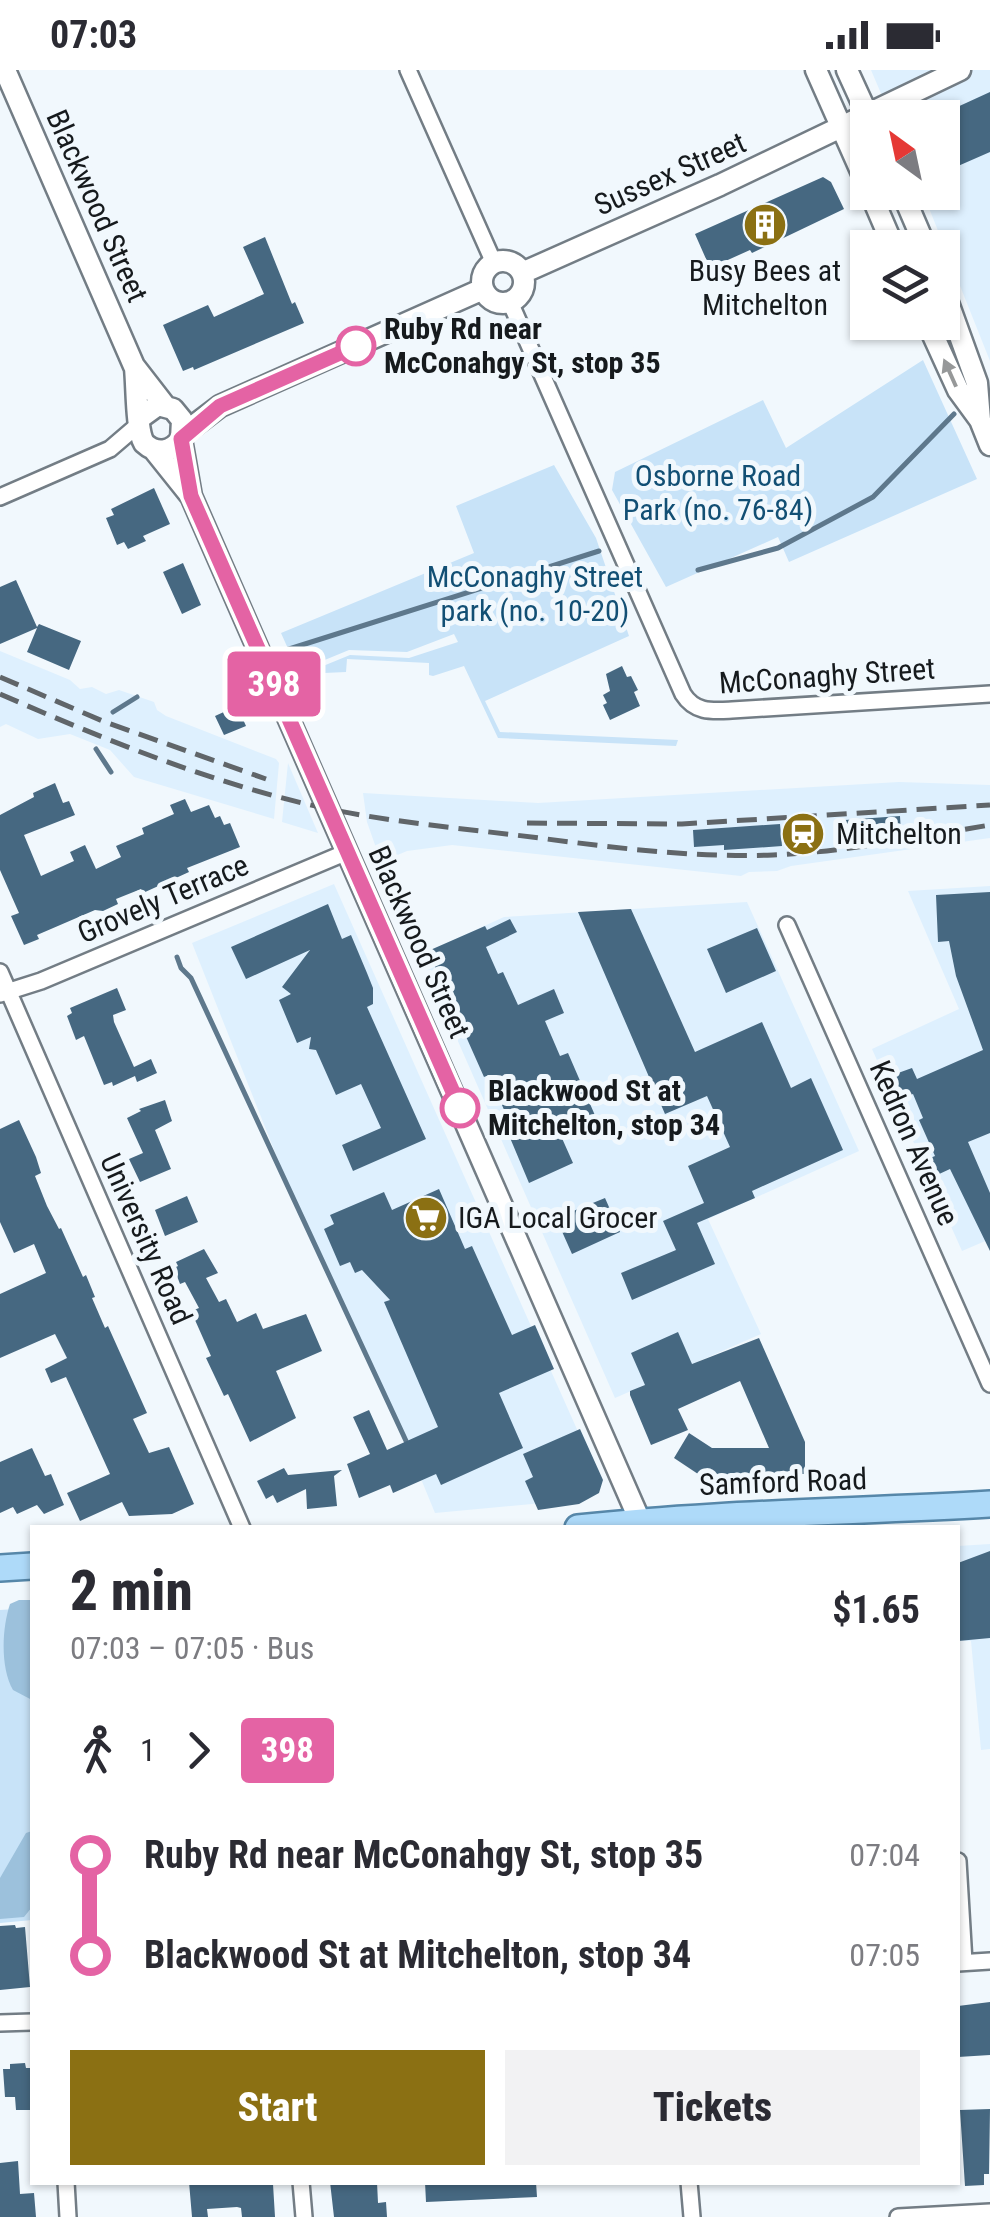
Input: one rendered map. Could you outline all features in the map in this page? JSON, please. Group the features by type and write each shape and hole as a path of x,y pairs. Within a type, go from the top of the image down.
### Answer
{"main road":[{"name":"Samford Road","path":"641,1524 990,1504"},
{"path":"0,1568 30,1566"}],"street":[{"name":"Blackwood Street","path":"5,70 134,366 169,407"},
{"path":"408,70 494,263"},
{"path":"816,70 850,149"},
{"path":"847,70 861,100"},
{"path":"875,100 883,90 926,70"},
{"path":"893,100 960,70"},
{"name":"Sussex Street","path":"522,272 737,177 850,121"},
{"path":"509,262 522,272 522,292 510,302 496,302 483,289 485,272 494,263 509,262"},
{"path":"110,449 170,450 220,406 483,289"},
{"name":"McConaghy Street","path":"510,302 683,694 693,706 720,711 990,694"},
{"path":"960,336 977,383 980,420"},
{"path":"935,340 990,445"},
{"name":"Blackwood Street","path":"134,366 139,421"},
{"path":"0,497 110,449 151,408 220,406"},
{"path":"169,407 182,420 182,437"},
{"path":"139,421 140,438 152,449"},
{"name":"Blackwood Street","path":"182,437 191,496 641,1524"},
{"name":"Blackwood Street","path":"152,449 191,496"},
{"name":"Grovely Terrace","path":"4,993 42,981 347,852"},
{"name":"Kedron Avenue","path":"787,925 990,1384"},
{"name":"University Road","path":"0,972 4,993 241,1525"},
{"path":"960,1928 961,1962 990,1961"},
{"path":"0,2023 30,2022"},
{"path":"66,2185 68,2217"},
{"path":"302,2185 304,2217"},
{"path":"689,2185 692,2217"},
{"path":"898,2217 990,2212"}],"shaded area":[{"path":"871,70 990,70 990,361 960,286 960,230 938,230 930,210 960,210 960,100 884,100"},
{"path":"0,651 70,680 80,689 92,687 106,694 119,690 154,702 166,716 276,759 279,763 274,819 134,777 110,750 70,734 38,739 6,724 0,727"},
{"path":"288,763 318,833 282,822"},
{"path":"899,782 990,785 990,838 741,876 452,845 407,851 381,862 367,822 363,793 538,803"},
{"path":"334,884 600,1481 575,1500 435,1513 292,1195 192,943"},
{"path":"990,886 990,1239 962,1251 872,1049 959,1009 908,891"},
{"path":"747,902 859,1151 708,1219 761,1334 615,1398 420,955 504,917"},
{"path":"990,1544 990,1749 981,1750 971,1641 960,1641 960,1546"},
{"path":"30,1600 30,1699 13,1690 4,1659 10,1604"},
{"path":"30,1832 30,1910 24,1917 0,1919 0,1878"}],"green space":[{"name":"Osborne Road Park (no. 76-84)","path":"923,360 977,479 789,562 778,537 666,587 612,490 615,472 763,400 786,448"},
{"name":"McConaghy Street park (no. 10-20)","path":"554,465 596,538 629,636 485,701 500,732 678,740 676,746 498,738 464,666 433,676 429,675 429,663 347,659 346,672 324,673 309,679 312,688 304,691 301,675 350,655 409,658 458,642 454,634 407,652 349,650 298,671 281,633 474,553 456,506"},
{"path":"30,1608 30,1920 0,1923 0,1610"}],"building":[{"path":"990,92 990,152 960,165 960,106"},
{"name":"Busy Bees at Mitchelton","path":"823,177 831,182 844,209 752,253 750,250 710,268 695,234"},
{"path":"265,237 292,304 295,302 304,323 194,370 193,367 183,371 163,325 208,305 214,317 264,294 243,247"},
{"path":"154,488 170,524 143,536 146,541 128,549 124,542 117,545 106,518 114,515 111,509"},
{"path":"183,563 201,605 182,614 163,572"},
{"path":"16,580 37,627 39,624 81,641 69,670 27,652 37,628 0,644 0,587"},
{"path":"622,666 638,690 634,692 640,706 610,720 603,705 607,703 603,695 610,691 606,674"},
{"path":"237,706 246,726 224,735 215,716"},
{"path":"55,783 63,803 69,801 75,815 24,835 41,876 74,861 70,852 85,845 96,869 121,857 116,846 144,834 142,828 174,814 170,805 185,799 191,812 209,805 215,818 220,816 224,825 230,823 240,847 187,868 189,872 143,893 141,889 116,899 118,904 37,935 39,939 24,945 11,916 19,913 0,870 0,815"},
{"path":"900,816 901,834 846,837 845,820"},
{"path":"780,824 782,846 724,850 724,845 694,847 693,830"},
{"path":"990,892 990,1133 968,1142 990,1193 990,1251 950,1169 937,1175 930,1158 935,1156 919,1120 923,1118 913,1094 898,1100 887,1077 912,1068 917,1079 983,1050 956,976 949,941 938,942 936,895"},
{"path":"328,904 342,939 351,935 367,973 373,988 373,1004 367,1007 426,1139 353,1171 342,1145 381,1128 361,1084 336,1095 316,1050 309,1049 311,1037 297,1043 279,1000 291,994 282,987 310,950 246,979 231,947"},
{"path":"631,909 695,1052 762,1022 791,1088 811,1078 843,1150 752,1191 755,1198 697,1223 715,1264 632,1300 621,1273 676,1250 663,1221 704,1203 688,1166 730,1147 707,1096 665,1114 578,912"},
{"path":"510,919 517,932 486,947 518,1005 554,989 564,1013 545,1021 560,1056 568,1053 597,1120 561,1136 573,1163 529,1183 489,1075 484,1077 428,951"},
{"path":"757,928 776,971 726,993 707,949"},
{"path":"117,988 126,1010 113,1015 114,1022 134,1067 151,1059 157,1073 137,1082 135,1076 113,1086 112,1082 104,1085 84,1036 76,1040 67,1016 72,1013 70,1008"},
{"path":"165,1100 172,1121 155,1130 171,1169 140,1182 129,1159 143,1153 127,1118"},
{"path":"19,1120 36,1157 41,1173 35,1176 47,1206 83,1277 86,1275 105,1328 108,1326 147,1413 133,1419 149,1453 169,1447 194,1504 172,1514 129,1516 122,1502 80,1521 67,1493 110,1474 66,1377 51,1383 45,1369 67,1358 55,1334 0,1358 0,1294 46,1273 34,1244 14,1253 0,1222 0,1129"},
{"path":"439,1189 465,1249 472,1246 512,1335 535,1325 554,1369 499,1393 523,1448 441,1485 436,1474 393,1493 390,1485 359,1498 347,1464 370,1454 353,1417 369,1410 387,1450 438,1427 384,1302 390,1300 362,1270 355,1273 350,1262 340,1266 324,1229 334,1224 330,1215 384,1192 392,1210"},
{"path":"187,1196 198,1222 165,1236 155,1210"},
{"path":"605,1198 620,1232 572,1254 556,1218"},
{"path":"204,1249 218,1273 206,1278 219,1302 226,1299 237,1322 256,1313 263,1329 306,1314 322,1351 276,1371 296,1418 250,1442 206,1358 211,1356 195,1320 198,1318 194,1310 199,1308 185,1282 180,1284 174,1268 178,1266 176,1262"},
{"path":"678,1332 692,1364 759,1338 805,1442 805,1474 799,1474 799,1482 710,1482 674,1458 689,1433 712,1448 769,1448 740,1381 678,1409 688,1430 651,1445 630,1395 630,1391 645,1385 631,1353"},
{"path":"580,1429 603,1480 599,1493 579,1504 538,1510 525,1481 533,1477 523,1454"},
{"path":"32,1448 45,1476 51,1474 64,1505 44,1514 37,1505 17,1514 13,1507 0,1513 0,1462"},
{"path":"284,1468 288,1475 342,1470 334,1476 337,1506 307,1509 306,1489 277,1503 273,1495 266,1499 257,1481"},
{"path":"990,1551 990,1638 960,1641 960,1562"},
{"path":"0,1926 25,1927 30,1987 0,1990"},
{"path":"990,2002 990,2055 960,2057 960,2006"},
{"path":"25,2063 30,2068 30,2110 16,2110 15,2097 5,2097 3,2069 10,2069 10,2064"},
{"path":"990,2109 989,2174 984,2174 984,2185 965,2186 960,2110"},
{"path":"18,2161 20,2194 34,2193 36,2217 0,2217 0,2163"},
{"path":"189,2185 273,2185 275,2217 242,2217 241,2208 237,2207 207,2209 208,2217 192,2217"},
{"path":"330,2185 377,2185 378,2203 386,2202 387,2217 334,2217"},
{"path":"425,2185 536,2185 537,2197 426,2202"}],"waterway":[{"path":"698,570 778,548 873,497 954,414"},
{"path":"286,650 599,551"},
{"path":"113,712 137,697"},
{"path":"96,749 111,772"},
{"path":"177,957 191,978 407,1443"}],"railway":[{"path":"0,677 105,722 266,779"},
{"path":"0,694 121,744 244,787 329,809 407,822 626,849 743,856 828,851 990,825"},
{"path":"527,823 682,824 990,805"}],"bus line":[{"name":"398","path":"356,346 220,406 181,439 191,496 460,1108"}],"place":[{"name":"Busy Bees at Mitchelton","path":"765,225"},
{"name":"Ruby Rd near McConahgy St, stop 35","path":"356,346"},
{"name":"Mitchelton","path":"803,834"},
{"name":"Blackwood St at Mitchelton, stop 34","path":"460,1108"},
{"name":"IGA Local Grocer","path":"426,1218"}]}
